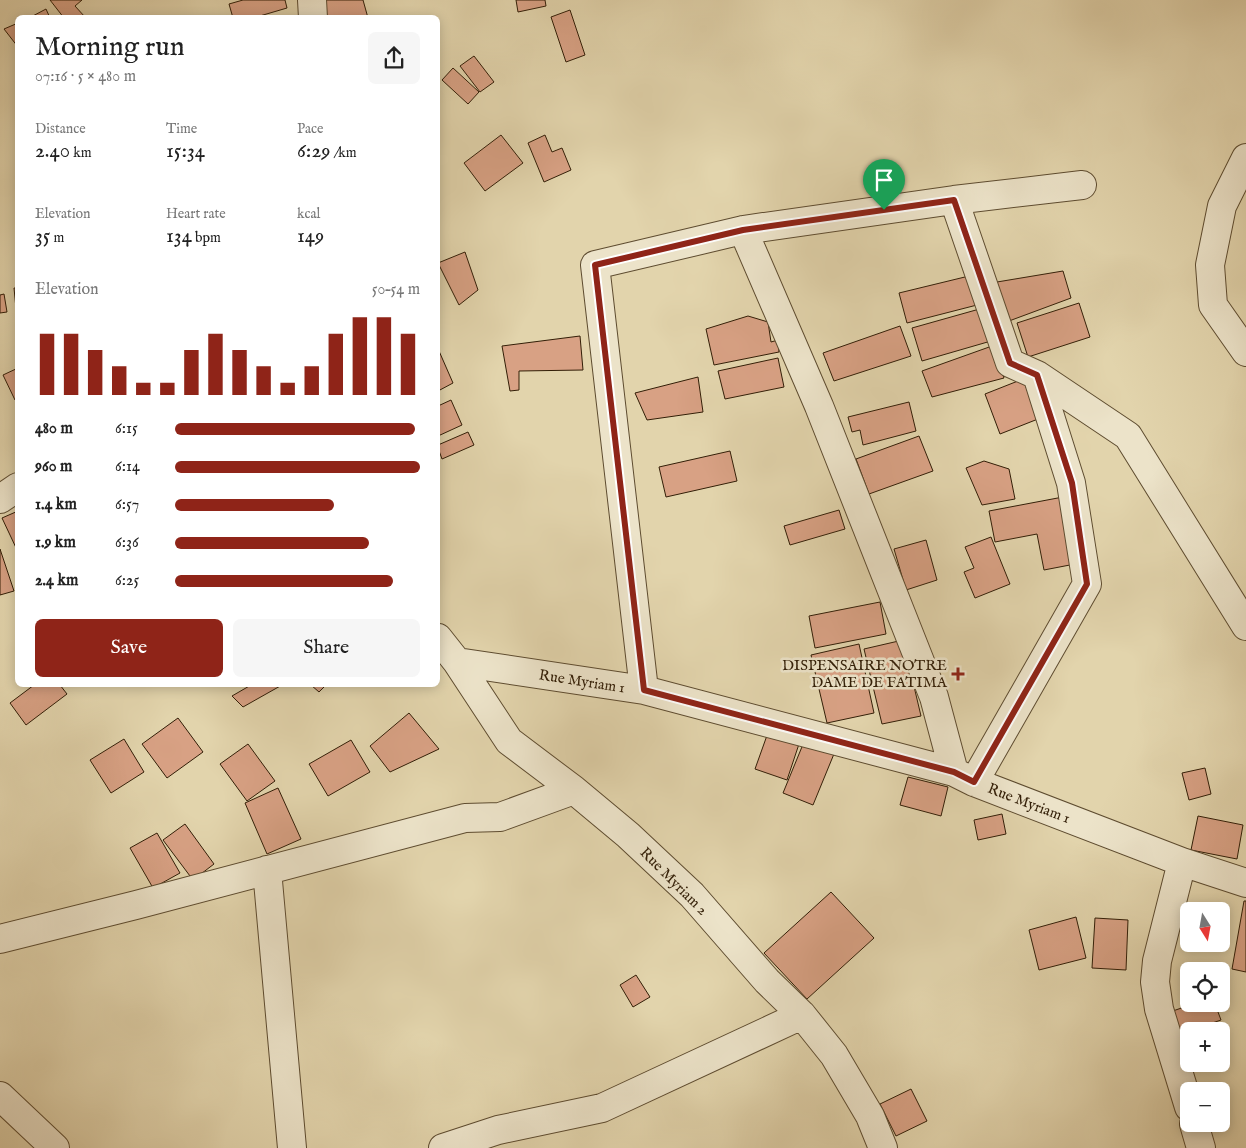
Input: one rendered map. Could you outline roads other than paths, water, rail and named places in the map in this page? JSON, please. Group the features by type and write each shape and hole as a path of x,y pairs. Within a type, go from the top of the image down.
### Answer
{"street":[{"path":"312,0 313,15"},
{"path":"1246,158 1222,206 1210,264 1213,305 1246,352"},
{"path":"644,690 595,265 743,230 954,200 1082,186"},
{"path":"954,200 1010,363 1037,375 1128,436 1246,626"},
{"path":"743,230 818,406 964,777"},
{"path":"964,777 1087,584 1072,483 1037,375"},
{"path":"0,499 15,490"},
{"name":"Rue Myriam 2","path":"440,641 457,662 510,741 574,790 628,835 692,895 767,981 802,1016 834,1055 870,1116 883,1148"},
{"name":"Rue Myriam 1","path":"457,662 644,690 964,777 1182,862 1246,883"},
{"path":"0,939 465,818 500,817 574,790"},
{"path":"1181,1082 1159,1009 1155,982 1157,961 1182,862"},
{"path":"267,870 292,1148"},
{"path":"443,1148 498,1130 602,1108 802,1016"},
{"path":"0,1096 55,1148"},
{"path":"1196,1132 1201,1148"}],"place":[{"name":"DISPENSAIRE NOTRE DAME DE FATIMA","path":"958,674"}]}
